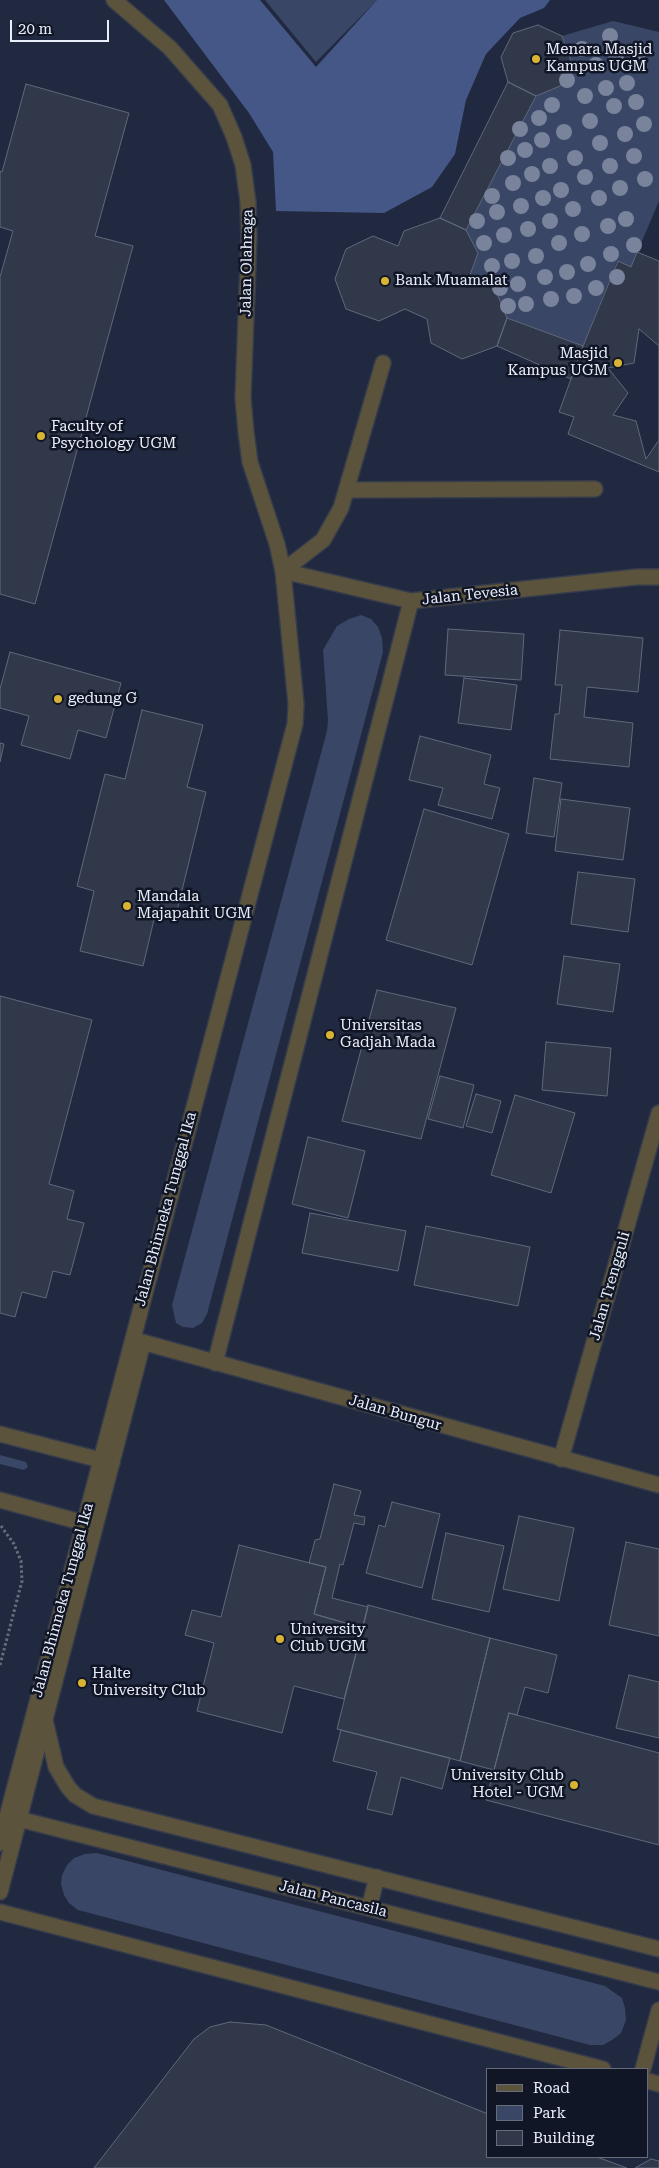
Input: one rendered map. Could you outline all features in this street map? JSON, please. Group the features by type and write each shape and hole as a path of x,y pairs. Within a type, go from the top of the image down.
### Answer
{"street":[{"name":"Jalan Olahraga","path":"114,0 170,48 220,105 234,136 243,166 248,202 249,237 243,398 246,432 250,462 277,544 283,571"},
{"path":"283,571 323,540 340,508 347,490 383,363"},
{"path":"347,490 595,489"},
{"name":"Jalan Tevesia","path":"283,571 411,601 637,577 659,577"},
{"name":"Jalan Bhinneka Tunggal Ika","path":"0,1892 13,1818 295,724 296,682 283,571"},
{"path":"215,1363 411,601"},
{"name":"Jalan Trengguli","path":"561,1459 659,1115"},
{"name":"Jalan Bungur","path":"137,1341 659,1485"},
{"path":"0,1434 106,1462"},
{"path":"0,1500 90,1524"},
{"name":"Jalan Bhinneka Tunggal Ika","path":"0,1843 13,1818 45,1720 90,1524"},
{"path":"45,1720 56,1767 68,1787 84,1802 93,1806 659,1949"},
{"name":"Jalan Pancasila","path":"13,1818 659,1982"},
{"path":"369,1908 377,1877"},
{"path":"0,1912 598,2068"},
{"path":"644,2068 659,2010"}],"path":[{"path":"0,1526 14,1544 20,1562 22,1581 0,1665"}],"shaded area":[{"name":"Universitas Gadjah Mada","path":"0,0 659,0 659,2168 0,2168"},
{"path":"164,0 260,0 316,67 377,0 550,0 544,8 520,18 486,54 466,100 455,154 432,187 384,213 276,211 273,152 249,113"}],"green space":[{"path":"265,0 377,0 316,62"},
{"path":"613,21 659,32 659,201 631,267 617,261 583,346 507,318 494,286 470,275 478,253 466,230 536,96 560,85 571,61 562,36"},
{"path":"361,615 371,619 378,627 382,638 383,652 207,1314 202,1323 193,1328 183,1327 176,1323 172,1305 327,731 328,720 323,650 337,626"},
{"path":"0,1455 26,1462 28,1467 24,1470 0,1464"},
{"path":"97,1853 605,1986 622,1998 626,2020 621,2033 612,2040 603,2045 590,2045 78,1910 69,1903 64,1895 61,1884 62,1875 67,1865 74,1858 85,1854"}],"building":[{"name":"Menara Masjid Kampus UGM","path":"538,25 562,36 571,61 560,86 536,96 508,82 501,57 513,33"},
{"path":"508,82 536,96 466,230 440,218"},
{"name":"Faculty of Psychology UGM","path":"26,84 129,113 95,236 133,246 35,604 0,594 0,277 13,231 0,227 0,171 2,172"},
{"path":"440,218 466,230 478,253 470,275 494,286 507,318 497,346 462,359 431,343 427,319 405,309 379,321 346,309 335,279 346,249 373,236 398,246 404,231"},
{"name":"Masjid Kampus UGM","path":"637,252 659,261 659,472 568,434 574,417 559,412 583,346 618,261 631,267"},
{"path":"507,318 583,346 571,379 497,346"},
{"path":"639,329 659,346 659,440 646,459 636,421 613,415 628,393 608,368 634,363"},
{"path":"448,629 524,634 521,680 445,675"},
{"path":"560,630 643,638 638,692 587,687 584,717 633,723 629,767 550,759 555,714 559,714 562,685 555,685"},
{"name":"gedung G","path":"10,652 121,683 106,738 78,730 70,759 21,745 29,716 0,708 0,689"},
{"path":"464,678 517,685 511,730 458,723"},
{"path":"142,710 203,725 187,787 206,792 176,915 156,911 143,966 80,951 94,891 77,886 105,774 125,779"},
{"path":"420,736 491,755 484,784 500,788 492,819 438,805 443,788 409,780"},
{"path":"0,743 4,744 0,762"},
{"path":"534,778 562,783 554,837 526,833"},
{"path":"561,799 630,808 623,860 555,851"},
{"path":"424,809 509,834 472,965 386,940"},
{"path":"578,872 635,879 628,932 571,924"},
{"path":"564,956 620,964 613,1012 557,1004"},
{"path":"377,990 456,1008 421,1139 342,1121"},
{"path":"0,996 92,1020 49,1184 74,1191 67,1219 84,1223 70,1275 53,1271 46,1298 22,1292 15,1317 0,1313"},
{"path":"546,1042 611,1048 607,1096 542,1090"},
{"path":"440,1076 474,1085 463,1128 428,1119"},
{"path":"476,1094 501,1101 492,1133 466,1126"},
{"path":"515,1095 575,1113 551,1193 491,1175"},
{"path":"308,1137 365,1151 348,1218 292,1204"},
{"path":"310,1213 406,1231 398,1271 302,1253"},
{"path":"426,1226 530,1247 518,1306 414,1285"},
{"path":"334,1484 361,1491 354,1515 365,1517 364,1525 354,1523 343,1565 340,1564 332,1598 368,1607 363,1628 314,1614 326,1567 309,1563 315,1540 320,1539"},
{"path":"392,1502 440,1514 422,1588 366,1573 379,1525 385,1527"},
{"path":"519,1516 574,1528 559,1601 503,1589"},
{"path":"446,1533 504,1546 489,1612 432,1599"},
{"path":"626,1542 659,1549 659,1636 609,1625"},
{"name":"University Club UGM","path":"239,1545 326,1567 314,1614 363,1628 344,1699 294,1686 282,1733 197,1711 214,1643 185,1635 192,1610 221,1617"},
{"name":"University Club UGM","path":"368,1605 490,1638 460,1761 337,1729"},
{"path":"490,1638 557,1655 548,1693 525,1687 517,1715 509,1713 494,1770 460,1761"},
{"path":"629,1675 659,1682 659,1738 616,1728"},
{"name":"University Club Hotel - UGM","path":"509,1713 659,1753 659,1845 486,1800"},
{"path":"341,1730 450,1758 442,1789 401,1777 392,1815 367,1809 377,1772 333,1761"},
{"path":"230,2022 266,2025 487,2114 487,2158 600,2158 627,2168 94,2168 194,2039 210,2027"},
{"path":"651,2159 659,2161 659,2168 635,2168"}],"place":[{"name":"Menara Masjid Kampus UGM","path":"536,59"},
{"name":"Bank Muamalat","path":"385,281"},
{"name":"Masjid Kampus UGM","path":"618,363"},
{"name":"Faculty of Psychology UGM","path":"41,436"},
{"name":"gedung G","path":"58,699"},
{"name":"Mandala Majapahit UGM","path":"127,906"},
{"name":"Universitas Gadjah Mada","path":"330,1035"},
{"name":"University Club UGM","path":"280,1639"},
{"name":"Halte University Club","path":"82,1683"},
{"name":"University Club Hotel - UGM","path":"574,1785"}]}
